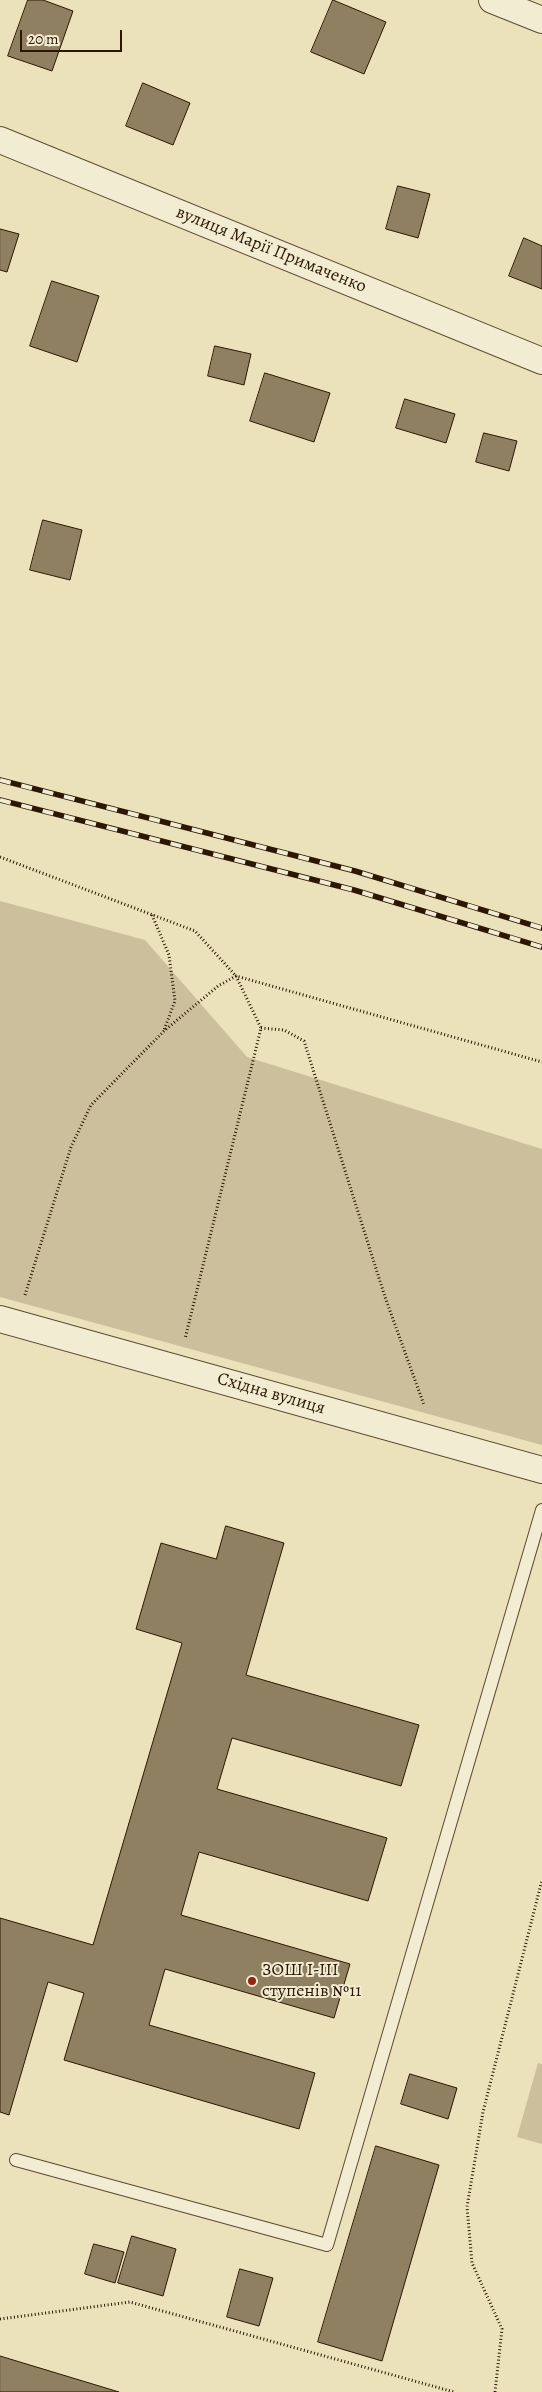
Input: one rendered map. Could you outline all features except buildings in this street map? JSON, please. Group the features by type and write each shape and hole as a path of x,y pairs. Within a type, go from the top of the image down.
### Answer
{"street":[{"path":"492,0 542,20"},
{"name":"вулиця Марії Примаченко","path":"0,140 542,360"},
{"name":"Східна вулиця","path":"8,1321 542,1470"}],"lane":[{"path":"16,2160 327,2245 542,1510"}],"path":[{"path":"0,857 195,931 236,976 261,1028 178,1368"},
{"path":"152,915 169,955 175,1001 164,1031"},
{"path":"8,1321 72,1148 91,1105 164,1031 218,986 236,976 542,1062"},
{"path":"261,1028 284,1030 304,1041 385,1297 436,1440"},
{"path":"495,2392 502,2329 472,2262 468,2207 483,2112 542,1880"},
{"path":"0,2319 130,2302 454,2392"}],"shaded area":[{"path":"0,901 145,940 247,1057 542,1149 542,1445 0,1297"},
{"path":"538,2063 542,2064 542,2144 517,2137"}],"railway":[{"path":"0,780 355,871 542,928"},
{"path":"0,800 354,890 542,947"}],"place":[{"name":"ЗОШ І-ІІІ ступенів №11","path":"252,1981"}]}
